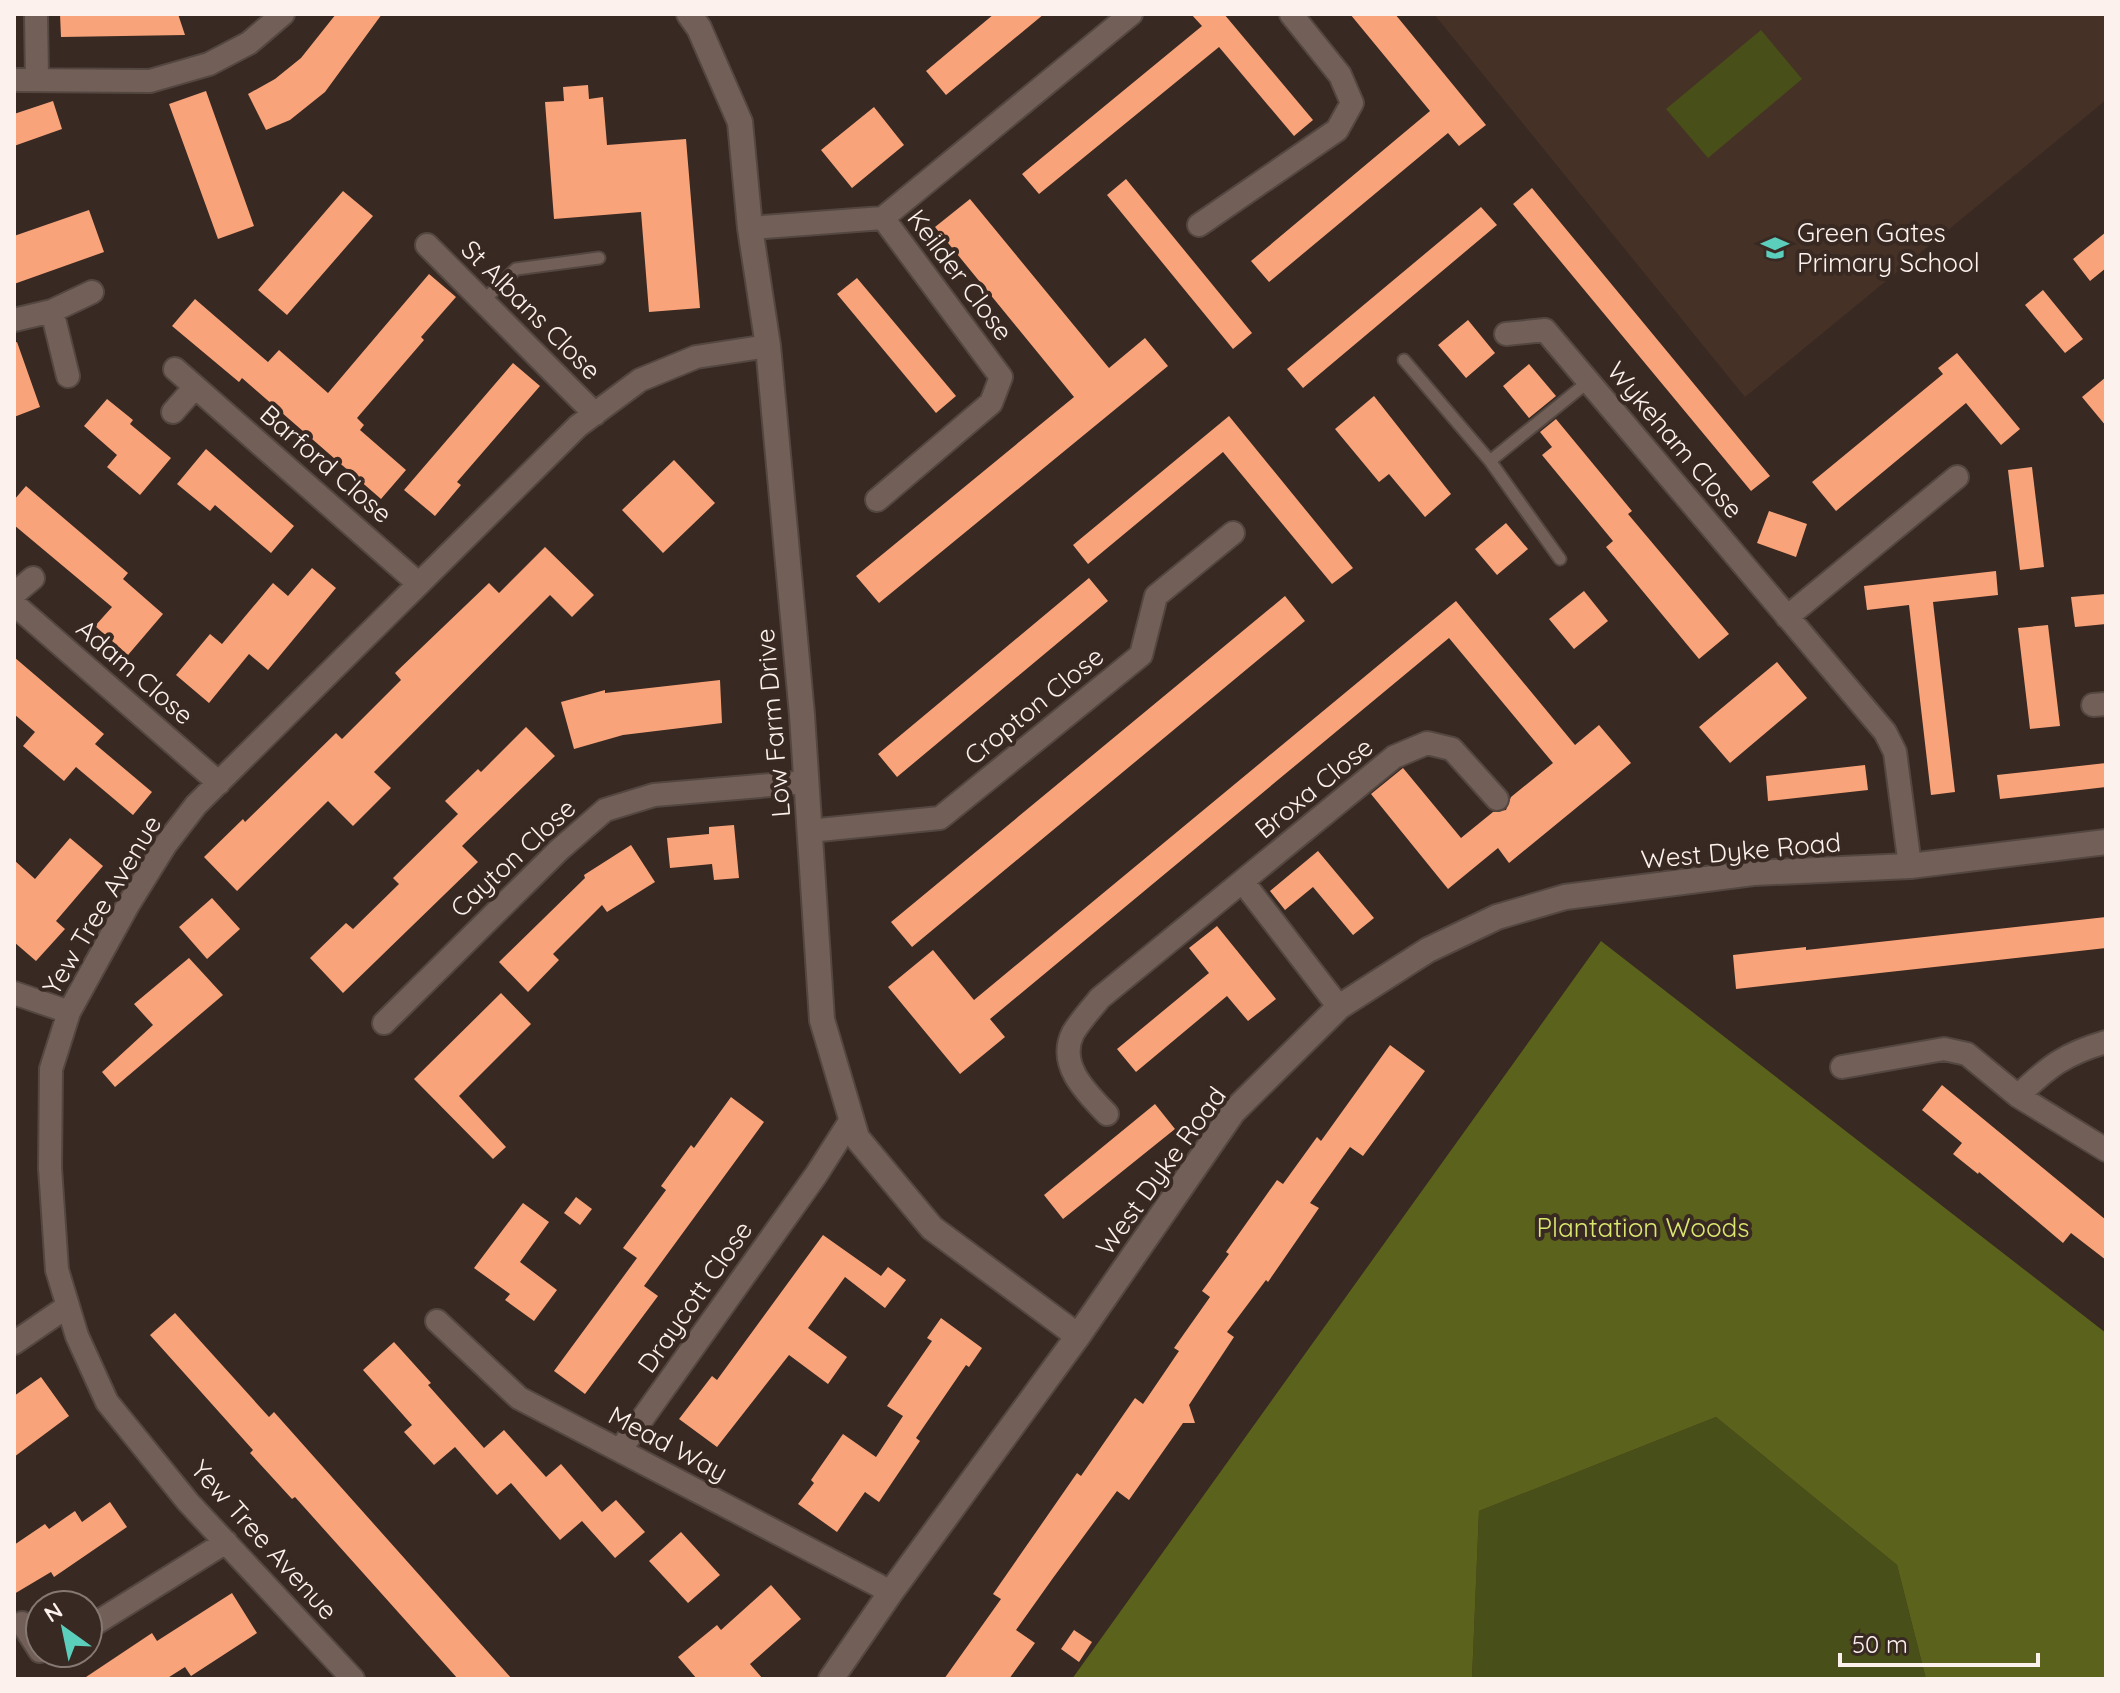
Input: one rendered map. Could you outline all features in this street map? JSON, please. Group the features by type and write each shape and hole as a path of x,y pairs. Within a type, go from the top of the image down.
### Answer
{"street":[{"path":"36,14 37,80"},
{"path":"14,80 150,81 209,64 249,43 283,14"},
{"name":"Low Farm Drive","path":"689,14 699,28 740,122 750,228 768,346 806,782 822,1020 851,1120 857,1138 932,1228 1078,1336"},
{"name":"Keilder Close","path":"750,228 883,218 1131,14"},
{"path":"1199,225 1337,130 1352,103 1340,75 1291,14"},
{"name":"Keilder Close","path":"877,500 991,403 1001,377 883,218"},
{"name":"St Albans Close","path":"427,245 595,414"},
{"path":"14,320 52,311 92,292"},
{"path":"52,311 68,376"},
{"name":"Wykeham Close","path":"1506,334 1545,330 1885,732 1895,752 1910,866"},
{"name":"Yew Tree Avenue","path":"353,1679 188,1502 107,1402 77,1336 57,1270 50,1168 51,1069 69,1012 128,905 166,844 196,805 578,426 640,380 696,357 768,346"},
{"name":"Barford Close","path":"175,369 419,584"},
{"path":"173,412 195,387"},
{"path":"1787,617 1957,477"},
{"name":"Cropton Close","path":"809,831 940,818 1141,655 1156,596 1233,533"},
{"path":"14,594 33,578"},
{"name":"Adam Close","path":"14,604 219,783"},
{"name":"Broxa Close","path":"1107,1114 1084,1090 1069,1067 1072,1036 1100,998 1394,757 1427,743 1452,749 1497,799"},
{"name":"Cayton Close","path":"384,1023 559,850 605,810 654,795 806,782"},
{"name":"West Dyke Road","path":"831,1679 1078,1336 1233,1112 1339,1007 1441,944 1497,917 1565,897 1753,873 1910,866 2106,842"},
{"path":"1243,882 1339,1007"},
{"path":"14,993 69,1012"},
{"path":"2018,1096 2048,1067 2079,1050 2106,1042"},
{"path":"1842,1067 1944,1049 1967,1054 2018,1096 2106,1150"},
{"name":"Draycott Close","path":"620,1450 816,1175 851,1120"},
{"path":"14,1343 68,1306"},
{"name":"Mead Way","path":"437,1321 519,1398 891,1592"},
{"path":"104,1618 226,1542"},
{"path":"22,1623 24,1627"}],"lane":[{"path":"483,301 516,269 599,258"},
{"path":"1404,360 1490,461 1560,559"},
{"path":"1490,461 1589,381"}],"shaded area":[{"name":"Green Gates Primary School","path":"1434,14 2106,14 2106,100 1745,397"}],"green space":[{"path":"1761,30 1802,79 1708,158 1666,109"},
{"name":"Plantation Woods","path":"1601,941 2106,1333 2106,1679 1926,1679 1897,1565 1716,1417 1479,1511 1472,1679 1072,1679"},
{"path":"1716,1417 1897,1565 1926,1679 1472,1679 1479,1511"}],"building":[{"path":"60,14 178,14 185,35 61,37"},
{"path":"336,14 382,14 325,92 290,120 266,130 248,94 275,79 301,58"},
{"path":"994,14 1044,14 946,95 926,71"},
{"path":"1191,14 1224,14 1313,120 1294,136 1219,47 1039,194 1022,174 1202,26"},
{"path":"1350,14 1395,14 1486,125 1459,146 1448,133 1269,282 1251,261 1430,111"},
{"path":"588,85 589,99 603,97 607,145 686,139 700,308 649,312 641,212 554,219 545,102 564,101 563,87"},
{"path":"206,91 254,226 218,239 169,104"},
{"path":"53,101 62,129 14,146 14,114"},
{"path":"874,107 904,145 852,188 821,150"},
{"path":"1126,179 1252,333 1233,349 1107,195"},
{"path":"1532,188 1770,476 1751,491 1513,204"},
{"path":"343,191 373,216 287,315 258,290"},
{"path":"970,199 1109,368 1145,338 1168,366 879,603 856,576 1074,397 935,227"},
{"path":"1481,207 1497,225 1303,388 1287,369"},
{"path":"89,210 104,252 14,284 14,236"},
{"path":"2106,232 2106,268 2090,281 2073,259"},
{"path":"429,274 456,297 421,337 424,340 357,418 364,425 360,430 406,470 381,499 242,378 239,382 172,326 195,299 268,362 279,350 328,393"},
{"path":"857,278 956,396 936,413 837,294"},
{"path":"2043,290 2083,339 2065,353 2025,305"},
{"path":"1468,320 1495,353 1466,378 1438,345"},
{"path":"17,342 40,407 14,417 14,343"},
{"path":"1957,353 2020,429 2001,445 1966,403 1836,511 1812,482 1943,374 1938,368"},
{"path":"513,363 540,386 457,482 461,485 435,516 404,490"},
{"path":"1529,364 1556,396 1529,418 1503,386"},
{"path":"2106,377 2106,426 2082,397"},
{"path":"1374,396 1451,494 1425,517 1389,474 1379,482 1335,429"},
{"path":"107,399 133,420 130,424 171,458 140,495 107,467 117,455 84,426"},
{"path":"1229,416 1353,568 1332,584 1223,452 1088,564 1073,545"},
{"path":"1556,419 1632,511 1628,514 1729,634 1699,659 1606,547 1613,541 1542,455 1552,447 1540,432"},
{"path":"206,449 294,526 271,553 215,505 210,511 177,484"},
{"path":"674,460 715,503 663,553 622,510"},
{"path":"2032,467 2044,567 2020,570 2008,470"},
{"path":"26,486 128,573 123,579 163,614 128,655 95,626 112,607 14,525 14,500"},
{"path":"1769,511 1807,524 1796,557 1757,543"},
{"path":"1506,523 1528,549 1497,575 1475,549"},
{"path":"545,547 594,595 572,617 550,595 374,772 391,788 353,826 328,801 237,891 204,857 243,819 245,822 336,733 342,739 401,680 395,673 489,583 499,593"},
{"path":"312,568 336,588 268,670 249,654 209,703 176,675 210,634 222,644 273,583 288,596"},
{"path":"1996,571 1998,595 1933,602 1955,792 1931,795 1909,605 1867,610 1864,586"},
{"path":"1089,578 1108,601 897,777 878,754"},
{"path":"1584,591 1608,621 1574,649 1549,619"},
{"path":"2106,594 2106,624 2075,627 2071,597"},
{"path":"1285,596 1305,621 912,947 891,922"},
{"path":"1456,601 1575,745 1599,725 1631,763 1509,863 1498,848 1448,889 1371,794 1403,768 1461,838 1493,812 1506,810 1511,797 1553,763 1449,638 990,1019 1005,1037 960,1074 888,987 933,950 974,1000"},
{"path":"2048,625 2060,726 2030,729 2018,628"},
{"path":"14,657 104,734 95,744 152,792 133,815 76,767 64,781 23,746 35,732 14,714"},
{"path":"1777,662 1807,698 1730,763 1699,727"},
{"path":"720,680 722,723 623,735 574,749 561,702 605,690 605,693"},
{"path":"526,727 555,756 462,846 478,862 343,993 310,958 346,923 353,929 399,884 393,878 458,814 445,801 478,769 481,772"},
{"path":"2106,763 2106,787 2000,799 1997,775"},
{"path":"1865,765 1868,790 1768,801 1766,776"},
{"path":"734,825 739,878 714,880 712,864 670,868 667,838 709,834 709,827"},
{"path":"70,838 103,866 56,921 65,929 36,961 14,942 14,860 35,879"},
{"path":"631,845 655,882 607,912 602,905 553,954 559,960 528,992 499,962 585,878 584,875"},
{"path":"1318,851 1374,918 1353,935 1313,887 1285,910 1270,891"},
{"path":"212,898 240,929 207,959 179,927"},
{"path":"2106,917 2106,948 1736,989 1733,955 1806,947 1806,950"},
{"path":"1217,926 1276,999 1248,1021 1227,996 1136,1072 1117,1049 1209,973 1189,948"},
{"path":"189,958 223,995 115,1087 102,1072 153,1025 134,1004"},
{"path":"501,993 531,1024 459,1096 506,1147 493,1159 414,1079"},
{"path":"1390,1045 1425,1071 1363,1156 1350,1147 1310,1203 1319,1208 1268,1282 1266,1280 1227,1332 1234,1337 1189,1405 1195,1423 1183,1423 1129,1500 1117,1491 1053,1578 1016,1630 1035,1643 1009,1679 944,1679 1001,1599 993,1594 1077,1473 1081,1476 1135,1398 1143,1404 1179,1351 1174,1348 1210,1297 1202,1291 1229,1254 1226,1252 1277,1180 1283,1184 1317,1137 1321,1141"},
{"path":"1942,1085 2106,1220 2106,1260 2071,1233 2063,1243 1953,1154 1962,1143 1922,1110"},
{"path":"731,1097 764,1122 644,1286 658,1296 585,1394 554,1371 637,1258 623,1248 666,1190 661,1186 691,1145 694,1148"},
{"path":"1155,1104 1175,1129 1063,1219 1044,1195"},
{"path":"576,1197 592,1209 580,1225 564,1213"},
{"path":"523,1203 549,1222 520,1262 557,1290 534,1321 505,1300 510,1294 474,1268"},
{"path":"823,1235 881,1276 888,1267 906,1280 885,1308 845,1277 808,1328 847,1357 828,1384 789,1355 717,1447 679,1419 712,1376 717,1380"},
{"path":"175,1313 269,1417 274,1412 512,1679 458,1679 295,1497 292,1499 250,1453 253,1450 150,1335"},
{"path":"941,1318 982,1348 969,1367 966,1365 916,1438 920,1441 879,1502 865,1492 837,1532 798,1504 843,1434 876,1457 903,1416 887,1406 932,1341 927,1338"},
{"path":"394,1342 484,1448 504,1430 546,1477 561,1464 602,1512 616,1500 645,1532 615,1558 582,1521 560,1540 511,1483 497,1495 455,1447 434,1465 404,1432 412,1425 363,1370"},
{"path":"41,1377 69,1416 14,1457 14,1396"},
{"path":"110,1502 127,1527 54,1577 51,1572 14,1594 14,1545 45,1524 49,1529 75,1511 82,1522"},
{"path":"681,1532 720,1575 688,1603 649,1561"},
{"path":"771,1585 801,1619 750,1664 763,1679 697,1679 678,1657 717,1625 721,1630"},
{"path":"232,1593 257,1633 191,1676 185,1667 166,1679 83,1679 98,1669 104,1669 104,1665 152,1633 157,1641"},
{"path":"1074,1630 1092,1642 1079,1662 1061,1649"}],"place":[{"name":"Green Gates Primary School","path":"1775,248"}]}
